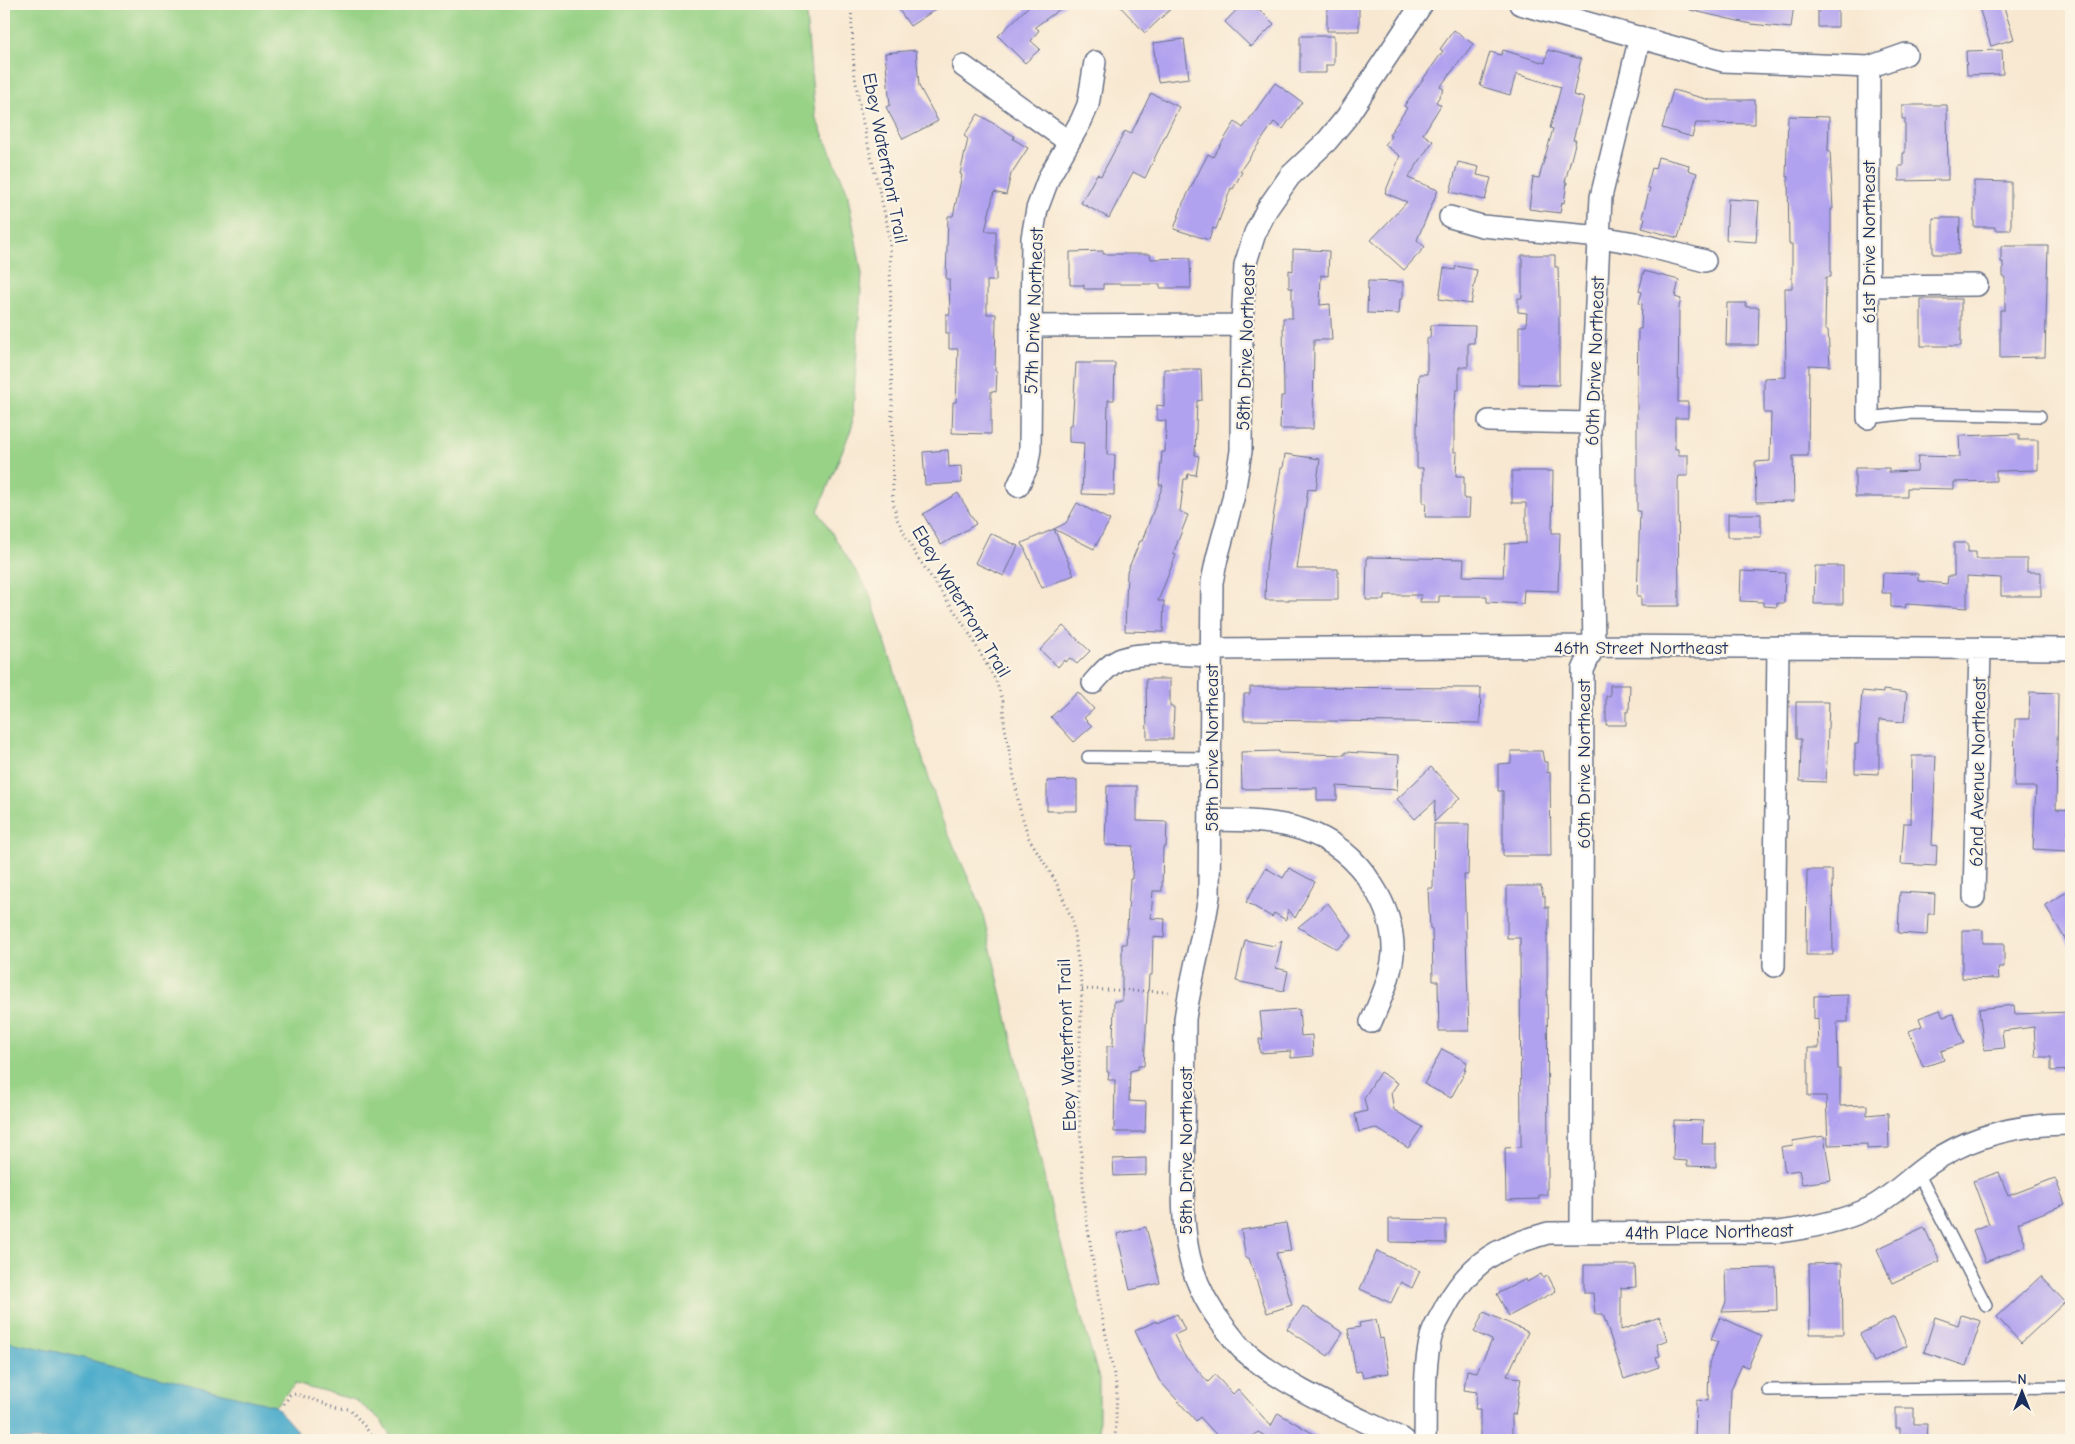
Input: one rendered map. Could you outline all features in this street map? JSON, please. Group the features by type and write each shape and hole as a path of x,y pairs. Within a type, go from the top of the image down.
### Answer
{"street":[{"name":"58th Drive Northeast","path":"1404,1440 1299,1388 1265,1367 1241,1348 1216,1316 1198,1285 1189,1260 1184,1232 1185,1019 1207,911 1211,758 1212,582 1216,558 1233,499 1241,451 1242,325 1245,265 1255,233 1267,209 1290,176 1327,141 1346,118 1422,4"},
{"path":"1520,4 1724,61 1869,67 1906,54"},
{"name":"60th Drive Northeast","path":"1581,1233 1583,670 1594,646 1591,423 1601,197 1640,37"},
{"name":"57th Drive Northeast","path":"1018,486 1027,467 1030,449 1032,238 1037,209 1049,177 1088,105 1095,62"},
{"path":"963,66 1069,142"},
{"name":"61st Drive Northeast","path":"1868,418 1869,67"},
{"path":"1450,217 1482,226 1600,237 1635,243 1705,261"},
{"path":"1868,286 1977,285"},
{"path":"1030,326 1242,325"},
{"path":"1489,421 1591,423"},
{"name":"46th Street Northeast","path":"1094,683 1107,668 1128,657 1212,652 1594,646 2071,649"},
{"path":"1774,966 1778,647"},
{"name":"62nd Avenue Northeast","path":"1974,897 1980,648"},
{"path":"1210,820 1251,820 1284,824 1314,833 1347,852 1365,873 1383,901 1392,932 1393,955 1384,990 1371,1022"},
{"name":"44th Place Northeast","path":"1425,1440 1427,1365 1432,1336 1457,1286 1478,1264 1518,1241 1548,1233 1778,1232 1811,1228 1871,1208 1932,1163 1974,1141 2006,1130 2041,1124 2071,1124"}],"lane":[{"path":"1868,418 1910,413 2040,416"},
{"path":"1088,757 1211,758"},
{"path":"1918,1173 1986,1305"},
{"path":"1768,1390 2071,1387"}],"path":[{"name":"Ebey Waterfront Trail","path":"851,4 854,70 861,115 887,223 890,247 893,502 897,518 914,552 966,628 996,681 1003,701 1006,738 1020,810 1029,838 1056,882 1072,919 1082,989 1078,1086 1084,1203 1099,1301 1117,1389 1115,1440"},
{"path":"1082,989 1166,991 1189,994"},
{"path":"284,1404 290,1396 296,1394 338,1408 350,1409 374,1440"}],"green space":[{"path":"4,4 805,4 815,116 847,191 862,274 852,427 818,511 869,592 943,822 981,906 1054,1219 1099,1379 1099,1440 393,1440 381,1420 355,1400 295,1384 275,1406 62,1353 4,1341"}],"water":[{"path":"4,1341 62,1353 275,1406 305,1440 4,1440"}],"building":[{"path":"895,4 944,4 910,26"},
{"path":"1031,4 1067,4 1035,27 1039,30 1031,41 1040,49 1025,63 998,36"},
{"path":"1118,4 1176,4 1145,33"},
{"path":"1242,4 1250,4 1257,10 1259,9 1274,24 1251,47 1225,22"},
{"path":"1327,4 1359,4 1359,31 1327,31"},
{"path":"1690,4 1794,4 1791,28 1751,24 1690,10"},
{"path":"1818,4 1838,4 1838,27 1818,27"},
{"path":"1978,4 2003,4 2014,39 1991,46"},
{"path":"1454,30 1473,44 1440,87 1444,89 1436,102 1441,105 1423,134 1433,141 1408,178 1438,190 1417,240 1425,247 1404,270 1371,240 1407,202 1385,193 1400,156 1385,145 1391,136 1389,135 1407,108 1404,106 1443,51 1440,49"},
{"path":"1300,36 1334,36 1334,65 1326,65 1326,73 1300,73"},
{"path":"1184,39 1189,78 1158,82 1153,43"},
{"path":"916,50 919,86 938,121 903,139 886,107 890,105 885,53"},
{"path":"1503,50 1545,63 1548,50 1581,59 1573,95 1584,98 1573,140 1576,140 1565,182 1567,182 1564,203 1562,202 1560,213 1529,209 1533,177 1539,178 1553,129 1550,128 1561,87 1516,74 1510,95 1480,86 1490,52 1501,55"},
{"path":"2002,50 2003,74 1967,75 1966,51"},
{"path":"1275,83 1302,102 1283,129 1274,122 1240,171 1242,172 1233,189 1231,188 1216,229 1213,228 1209,240 1174,229 1183,203 1208,154 1213,157 1235,122 1243,128"},
{"path":"1673,90 1710,100 1755,100 1755,124 1696,123 1692,137 1662,128"},
{"path":"1151,93 1179,107 1145,178 1133,172 1109,218 1081,203 1097,174 1101,176 1125,131 1131,134"},
{"path":"1902,105 1947,105 1948,180 1899,181 1899,166 1903,166 1903,153 1905,153 1905,119 1902,119"},
{"path":"978,114 1014,136 1013,139 1028,148 1011,174 1006,195 994,192 985,231 996,231 996,281 987,281 987,314 996,314 995,371 997,371 996,392 991,391 991,434 952,433 953,402 956,402 958,349 949,349 949,333 946,333 946,314 950,314 949,279 946,279 948,216 953,216 962,175 960,174 968,139 964,136"},
{"path":"1788,116 1829,117 1828,151 1830,151 1833,209 1831,209 1831,277 1826,277 1825,330 1828,330 1830,366 1809,365 1808,456 1793,456 1794,501 1756,502 1755,462 1770,461 1771,413 1764,413 1764,378 1786,377 1785,288 1792,288 1792,244 1789,244 1788,177 1786,177"},
{"path":"1658,157 1689,165 1688,170 1697,173 1678,238 1642,228 1645,218 1642,217 1650,188 1647,187 1652,168 1655,169"},
{"path":"1458,162 1479,167 1477,175 1491,178 1485,200 1450,192"},
{"path":"1974,181 2011,182 2011,230 1995,230 1995,227 1974,227"},
{"path":"1728,199 1759,201 1756,242 1726,240"},
{"path":"1933,218 1960,218 1959,254 1933,254"},
{"path":"2001,246 2048,246 2045,357 2000,358 2000,310 2005,310 2005,277 2003,277 2003,262 2001,262"},
{"path":"1293,249 1329,251 1328,276 1321,275 1320,305 1330,304 1332,340 1314,340 1313,429 1280,429 1281,396 1284,396 1283,318 1292,318 1292,288 1289,288 1289,270 1293,271"},
{"path":"1103,251 1103,254 1150,254 1151,259 1190,258 1191,288 1160,288 1160,284 1103,284 1103,289 1084,289 1084,285 1070,285 1070,252"},
{"path":"1522,255 1555,255 1555,267 1558,267 1559,297 1559,385 1519,384 1519,326 1526,326 1527,313 1518,312 1518,298 1522,298"},
{"path":"1456,266 1477,270 1471,304 1439,299 1444,268 1455,270"},
{"path":"1644,271 1679,280 1675,297 1681,299 1679,307 1678,402 1688,402 1688,418 1675,418 1675,449 1678,449 1678,455 1688,455 1688,476 1679,476 1678,480 1679,606 1641,606 1641,596 1637,596 1640,511 1637,511 1638,329 1641,329 1642,304 1639,303 1642,292 1639,291"},
{"path":"1368,281 1403,282 1403,299 1400,299 1399,314 1367,313"},
{"path":"1921,299 1961,299 1961,346 1921,346"},
{"path":"1727,303 1746,303 1746,307 1759,307 1758,345 1726,345"},
{"path":"1431,325 1475,326 1474,343 1468,343 1468,367 1459,367 1459,390 1456,390 1454,414 1454,452 1457,452 1456,476 1464,476 1464,499 1470,499 1469,517 1425,517 1426,503 1423,503 1423,468 1417,468 1417,428 1419,374 1427,374 1427,338 1430,338"},
{"path":"1076,363 1115,363 1114,400 1108,400 1107,455 1115,455 1114,495 1082,494 1084,443 1069,442 1069,425 1072,425"},
{"path":"1164,369 1201,369 1202,400 1197,401 1195,455 1199,456 1196,475 1188,474 1187,479 1184,479 1180,512 1188,515 1173,554 1176,555 1158,601 1164,601 1163,632 1125,631 1127,572 1140,541 1142,541 1163,485 1159,485 1162,452 1165,452 1166,421 1157,420 1157,405 1164,406"},
{"path":"2019,434 2019,440 2038,440 2038,470 1996,471 1996,481 1954,482 1954,489 1907,488 1907,497 1855,497 1855,468 1889,468 1889,472 1917,471 1918,456 1960,457 1959,436"},
{"path":"948,450 949,467 961,466 962,483 925,485 923,452"},
{"path":"1285,454 1320,459 1316,490 1308,489 1297,569 1338,569 1338,600 1265,600 1266,567 1281,468 1283,468"},
{"path":"1512,471 1553,471 1552,533 1560,533 1558,591 1524,590 1523,604 1487,602 1487,596 1439,596 1439,602 1420,602 1421,595 1385,595 1385,600 1366,600 1367,557 1464,559 1463,576 1503,577 1505,544 1526,543 1526,503 1512,503"},
{"path":"958,493 976,524 941,545 923,514"},
{"path":"1077,503 1110,520 1094,549 1054,529 1066,523"},
{"path":"1728,514 1761,514 1761,537 1728,537"},
{"path":"1054,529 1074,575 1042,588 1022,543"},
{"path":"990,533 1018,546 1004,576 975,563"},
{"path":"1954,543 1968,543 1968,552 1976,552 1976,559 2027,559 2027,572 2041,572 2041,596 2001,596 2001,578 1967,576 1967,608 1906,604 1905,608 1891,607 1891,593 1882,593 1883,573 1918,574 1918,581 1947,584 1948,576 1954,576"},
{"path":"1815,566 1843,566 1843,604 1814,604"},
{"path":"1741,571 1785,573 1784,603 1777,603 1777,607 1763,606 1763,602 1740,601"},
{"path":"1063,626 1090,651 1077,664 1070,658 1065,662 1064,660 1058,667 1040,650"},
{"path":"1146,679 1170,679 1170,707 1174,707 1173,739 1147,739"},
{"path":"1610,685 1630,685 1629,712 1626,712 1626,725 1606,725 1606,696 1610,696"},
{"path":"1250,687 1481,688 1480,723 1244,720 1244,694 1250,694"},
{"path":"1883,690 1907,693 1904,722 1879,720 1879,774 1855,773 1855,744 1858,744 1862,691 1883,693"},
{"path":"1078,692 1094,709 1084,718 1092,726 1074,742 1051,717"},
{"path":"2030,692 2058,693 2056,809 2071,810 2071,831 2068,831 2067,851 2033,849 2036,787 2014,787 2015,719 2029,719"},
{"path":"1796,702 1829,702 1826,782 1800,781 1801,739 1796,739"},
{"path":"1279,751 1279,753 1345,755 1345,752 1399,755 1397,790 1337,786 1337,800 1317,800 1317,788 1242,789 1241,752"},
{"path":"1511,751 1542,751 1544,762 1547,762 1547,773 1550,772 1551,856 1503,856 1503,791 1498,791 1498,764 1511,763"},
{"path":"1912,756 1936,756 1932,845 1937,846 1936,866 1901,864 1904,823 1911,823"},
{"path":"1431,767 1460,798 1434,822 1435,801 1415,819 1397,799"},
{"path":"1077,780 1077,811 1047,811 1047,781"},
{"path":"1107,786 1137,786 1137,821 1167,822 1166,847 1163,847 1162,891 1153,891 1151,918 1165,919 1164,938 1153,937 1152,975 1149,975 1144,1066 1138,1066 1138,1069 1130,1071 1129,1101 1146,1102 1145,1132 1114,1132 1115,1080 1108,1080 1109,1072 1107,1072 1107,1046 1113,1046 1114,1001 1122,1001 1122,944 1126,944 1133,846 1105,845"},
{"path":"1434,824 1469,824 1468,875 1464,875 1469,1031 1439,1031 1438,981 1433,981 1432,929 1430,929 1428,888 1433,888"},
{"path":"1266,868 1283,878 1289,868 1315,882 1295,918 1288,909 1286,920 1274,913 1272,917 1246,902"},
{"path":"1807,870 1832,870 1833,955 1806,955"},
{"path":"1507,886 1541,886 1543,896 1545,896 1545,907 1549,907 1547,938 1548,1178 1547,1195 1539,1195 1539,1199 1506,1200 1505,1148 1521,1147 1520,938 1507,938"},
{"path":"1900,892 1935,894 1934,914 1928,914 1927,935 1898,933"},
{"path":"2067,892 2071,900 2071,949 2045,905"},
{"path":"1328,903 1352,936 1337,949 1298,927"},
{"path":"1962,930 1983,930 1983,943 2004,943 2004,967 1998,967 1999,979 1962,978"},
{"path":"1245,940 1274,946 1282,940 1276,968 1288,971 1284,991 1236,981"},
{"path":"1848,995 1848,1022 1837,1022 1840,1106 1867,1105 1867,1115 1888,1113 1889,1148 1867,1149 1867,1144 1828,1145 1826,1096 1808,1096 1808,1048 1819,1048 1818,1018 1814,1019 1814,996"},
{"path":"2014,1005 2015,1014 2071,1012 2071,1070 2051,1071 2051,1057 2036,1057 2034,1027 2002,1031 2004,1048 1984,1050 1979,1009"},
{"path":"1299,1009 1301,1036 1312,1035 1313,1056 1291,1058 1291,1051 1260,1053 1259,1039 1263,1039 1260,1012"},
{"path":"1940,1010 1943,1017 1953,1014 1964,1043 1941,1051 1944,1060 1923,1067 1909,1031 1922,1026 1919,1018"},
{"path":"1442,1049 1467,1062 1464,1069 1466,1070 1451,1098 1424,1084"},
{"path":"1380,1072 1398,1083 1391,1093 1394,1110 1422,1127 1408,1148 1376,1128 1359,1132 1355,1114 1367,1111 1364,1098"},
{"path":"1674,1120 1703,1121 1702,1144 1716,1144 1716,1167 1687,1166 1687,1161 1673,1160"},
{"path":"1824,1136 1831,1180 1802,1184 1799,1170 1785,1172 1781,1147 1793,1145 1792,1141"},
{"path":"1146,1158 1146,1175 1114,1176 1113,1159"},
{"path":"1999,1172 2008,1196 2055,1178 2065,1204 2018,1223 2026,1246 1985,1262 1973,1230 1989,1224 1973,1181"},
{"path":"1389,1219 1446,1220 1446,1243 1389,1242"},
{"path":"1286,1223 1291,1251 1276,1253 1292,1305 1267,1313 1249,1258 1246,1258 1241,1230"},
{"path":"1146,1227 1160,1283 1130,1290 1117,1234"},
{"path":"1924,1227 1940,1261 1892,1283 1877,1249"},
{"path":"1377,1251 1420,1271 1412,1288 1401,1282 1391,1303 1360,1289"},
{"path":"1842,1263 1843,1334 1810,1334 1809,1264"},
{"path":"1584,1265 1635,1265 1636,1287 1621,1288 1621,1330 1660,1317 1667,1340 1657,1344 1660,1356 1656,1357 1659,1367 1624,1379 1603,1314 1595,1314 1593,1293 1584,1293"},
{"path":"1776,1268 1777,1310 1722,1312 1726,1302 1725,1269"},
{"path":"1541,1274 1543,1278 1548,1276 1556,1291 1509,1316 1497,1294 1526,1279 1527,1282"},
{"path":"2041,1276 2065,1302 2021,1343 1997,1317"},
{"path":"1303,1306 1343,1333 1328,1356 1287,1329"},
{"path":"1484,1312 1528,1332 1507,1376 1521,1378 1515,1415 1512,1414 1512,1440 1480,1440 1480,1409 1475,1409 1477,1392 1464,1390 1467,1370 1477,1372 1492,1340 1474,1332"},
{"path":"1177,1314 1185,1330 1174,1335 1184,1355 1208,1382 1215,1375 1233,1394 1238,1389 1271,1426 1278,1413 1324,1440 1263,1440 1265,1436 1258,1432 1249,1440 1221,1440 1200,1417 1196,1421 1159,1380 1135,1331"},
{"path":"1961,1315 1981,1321 1966,1366 1924,1352 1935,1317 1958,1325"},
{"path":"1720,1317 1762,1336 1748,1367 1742,1365 1731,1389 1729,1440 1695,1440 1696,1400 1708,1401 1709,1363 1718,1342 1711,1339"},
{"path":"1894,1317 1907,1346 1874,1362 1860,1334"},
{"path":"1376,1320 1380,1339 1383,1338 1389,1373 1363,1377 1361,1371 1356,1372 1348,1329 1360,1327 1359,1323"},
{"path":"1896,1408 1914,1408 1914,1424 1927,1424 1926,1440 1900,1440 1900,1428 1896,1428"}]}
